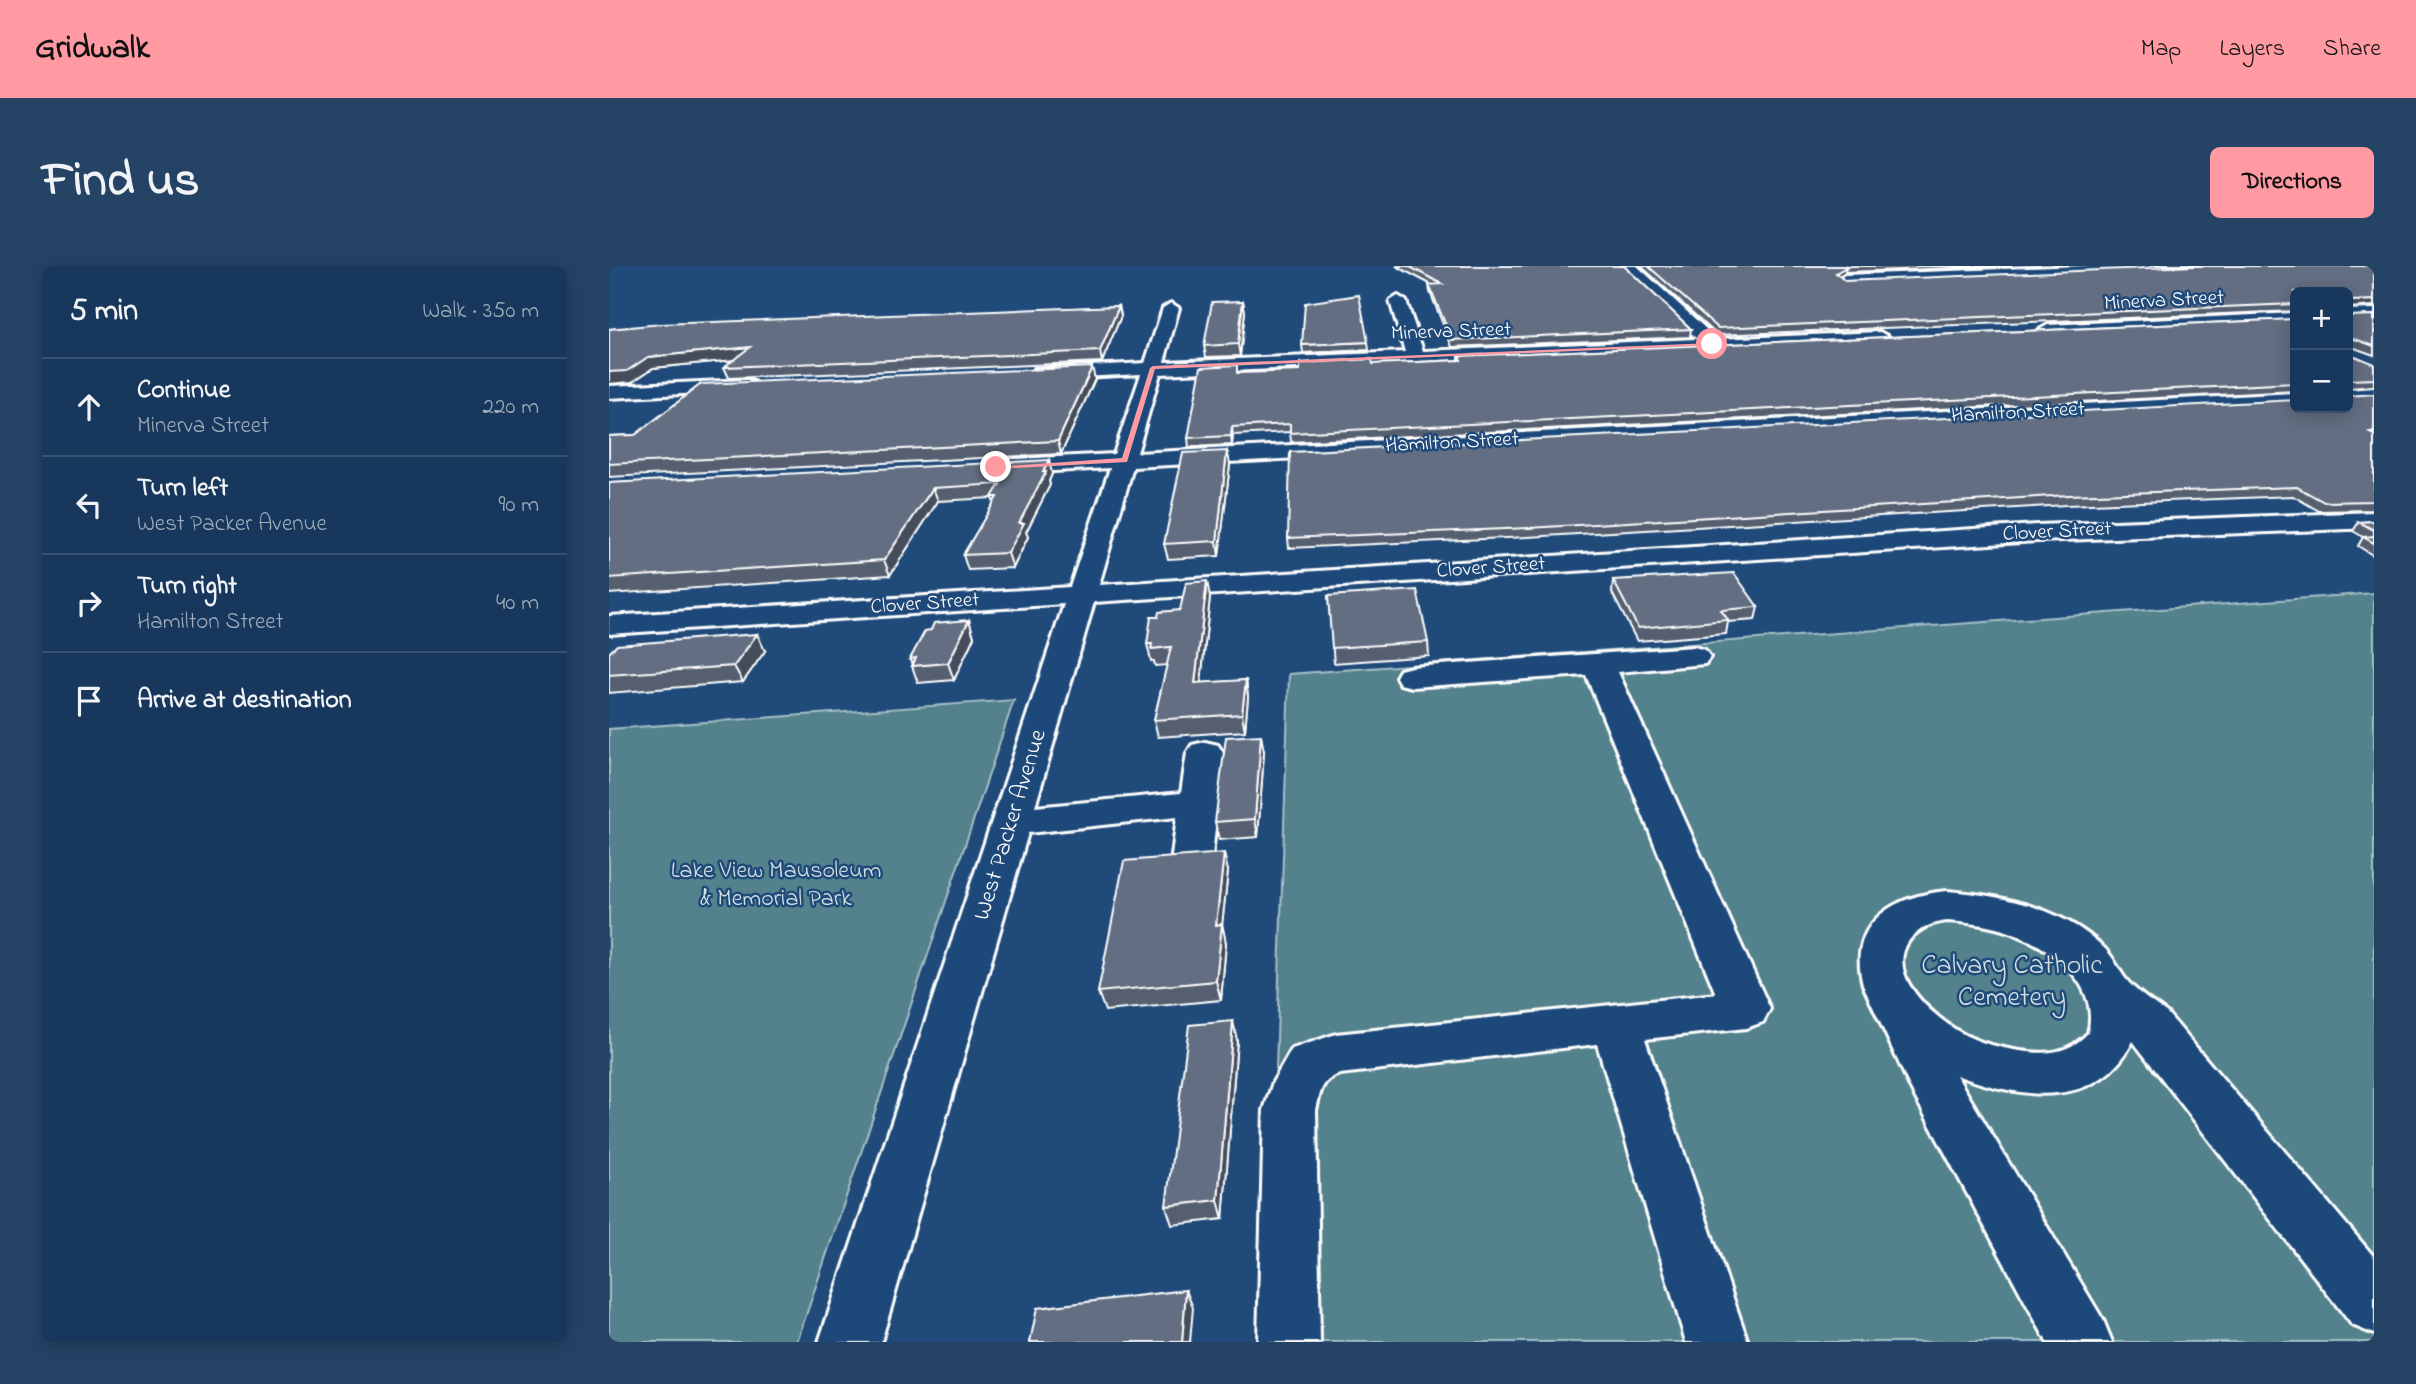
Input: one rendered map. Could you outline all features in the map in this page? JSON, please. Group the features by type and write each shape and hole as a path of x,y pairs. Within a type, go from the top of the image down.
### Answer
{"street":[{"path":"1628,266 1712,344"},
{"path":"1845,280 2191,266"},
{"path":"2122,267 2162,283"},
{"path":"1398,301 1416,357"},
{"path":"2222,306 2290,332"},
{"name":"West Packer Avenue","path":"850,1342 1171,308"},
{"path":"2353,315 2374,314"},
{"name":"Minerva Street","path":"2025,331 2290,318"},
{"name":"Minerva Street","path":"1023,373 1904,336"},
{"path":"609,392 764,385"},
{"path":"2353,396 2374,394"},
{"name":"Hamilton Street","path":"969,469 2290,399"},
{"name":"Clover Street","path":"609,625 2036,533 2374,520"},
{"path":"1412,677 1694,657"},
{"path":"1289,1342 1290,1110 1298,1083 1310,1064 1336,1054 1746,1009 1598,664"},
{"path":"1192,856 1205,753"},
{"path":"1012,822 1199,803"},
{"path":"2081,1342 1930,1076 1882,977 1880,955 1886,935 1901,920 1921,910 1947,906 1977,906 2041,926 2069,944 2092,966 2111,995 2150,1027 2374,1304"},
{"path":"1895,1004 1922,1032 1960,1056 2003,1071 2046,1074 2082,1067 2106,1049 2116,1024 2111,995"},
{"path":"1615,1023 1717,1342"}],"green space":[{"name":"Calvary Catholic Cemetery","path":"2374,593 2374,1342 1267,1342 1289,674"},
{"name":"Lake View Mausoleum & Memorial Park","path":"1014,700 797,1342 609,1342 609,729"}],"building":[{"path":"1408,266 1624,266 1691,329 1452,340 1429,285 1442,284"},
{"path":"1648,266 1848,266 1836,273 1845,281 2194,266 2374,266 2374,300 2353,301 2353,287 2290,287 2290,304 1718,328"},
{"path":"1359,295 1368,342 1302,345 1305,303"},
{"path":"1243,301 1238,344 1204,346 1212,302"},
{"path":"1119,306 1100,351 724,367 750,347 648,357 627,371 609,372 609,329 661,324"},
{"path":"2374,315 2374,346 2353,338 2353,316"},
{"path":"2290,319 2290,383 1290,433 1290,424 1232,427 1231,436 1188,438 1201,367 1237,365 1237,373 1300,371 1300,363 1372,359 1373,364 1461,360 1459,356"},
{"path":"2353,355 2374,364 2374,379 2353,380"},
{"path":"1092,367 1058,441 609,464 609,436 635,435 701,384"},
{"path":"2374,394 2374,432 2368,432 2374,435 2374,501 2324,502 2297,487 2069,495 1529,528 1288,538 1290,452 2290,400 2290,413 2353,413 2353,396"},
{"path":"1227,451 1217,541 1164,544 1183,453"},
{"path":"1049,460 1043,472 1046,472 1019,523 1024,523 1008,553 963,555 997,497 992,497 1000,484 933,488 884,560 609,578 609,483"},
{"path":"2374,521 2374,530 2359,522"},
{"path":"2374,536 2374,543 2363,537"},
{"path":"1734,573 1758,607 1721,610 1728,620 1638,628 1613,580"},
{"path":"1207,581 1195,683 1246,680 1242,714 1154,720 1171,647 1151,649 1152,644 1147,644 1151,617 1158,617 1159,612 1180,610 1186,583"},
{"path":"1417,590 1428,642 1332,648 1328,596"},
{"path":"969,620 948,663 912,666 916,658 910,659 925,631 931,630 934,623"},
{"path":"757,634 734,666 609,675 609,653 617,645"},
{"path":"1261,735 1255,819 1215,822 1226,737"},
{"path":"1224,853 1216,925 1222,924 1216,981 1098,992 1124,861"},
{"path":"1233,1021 1218,1200 1166,1206 1189,1025"},
{"path":"1186,1290 1182,1342 1030,1342 1037,1308"}],"route":[{"path":"996,467 1125,460 1153,368 1712,344"}]}
